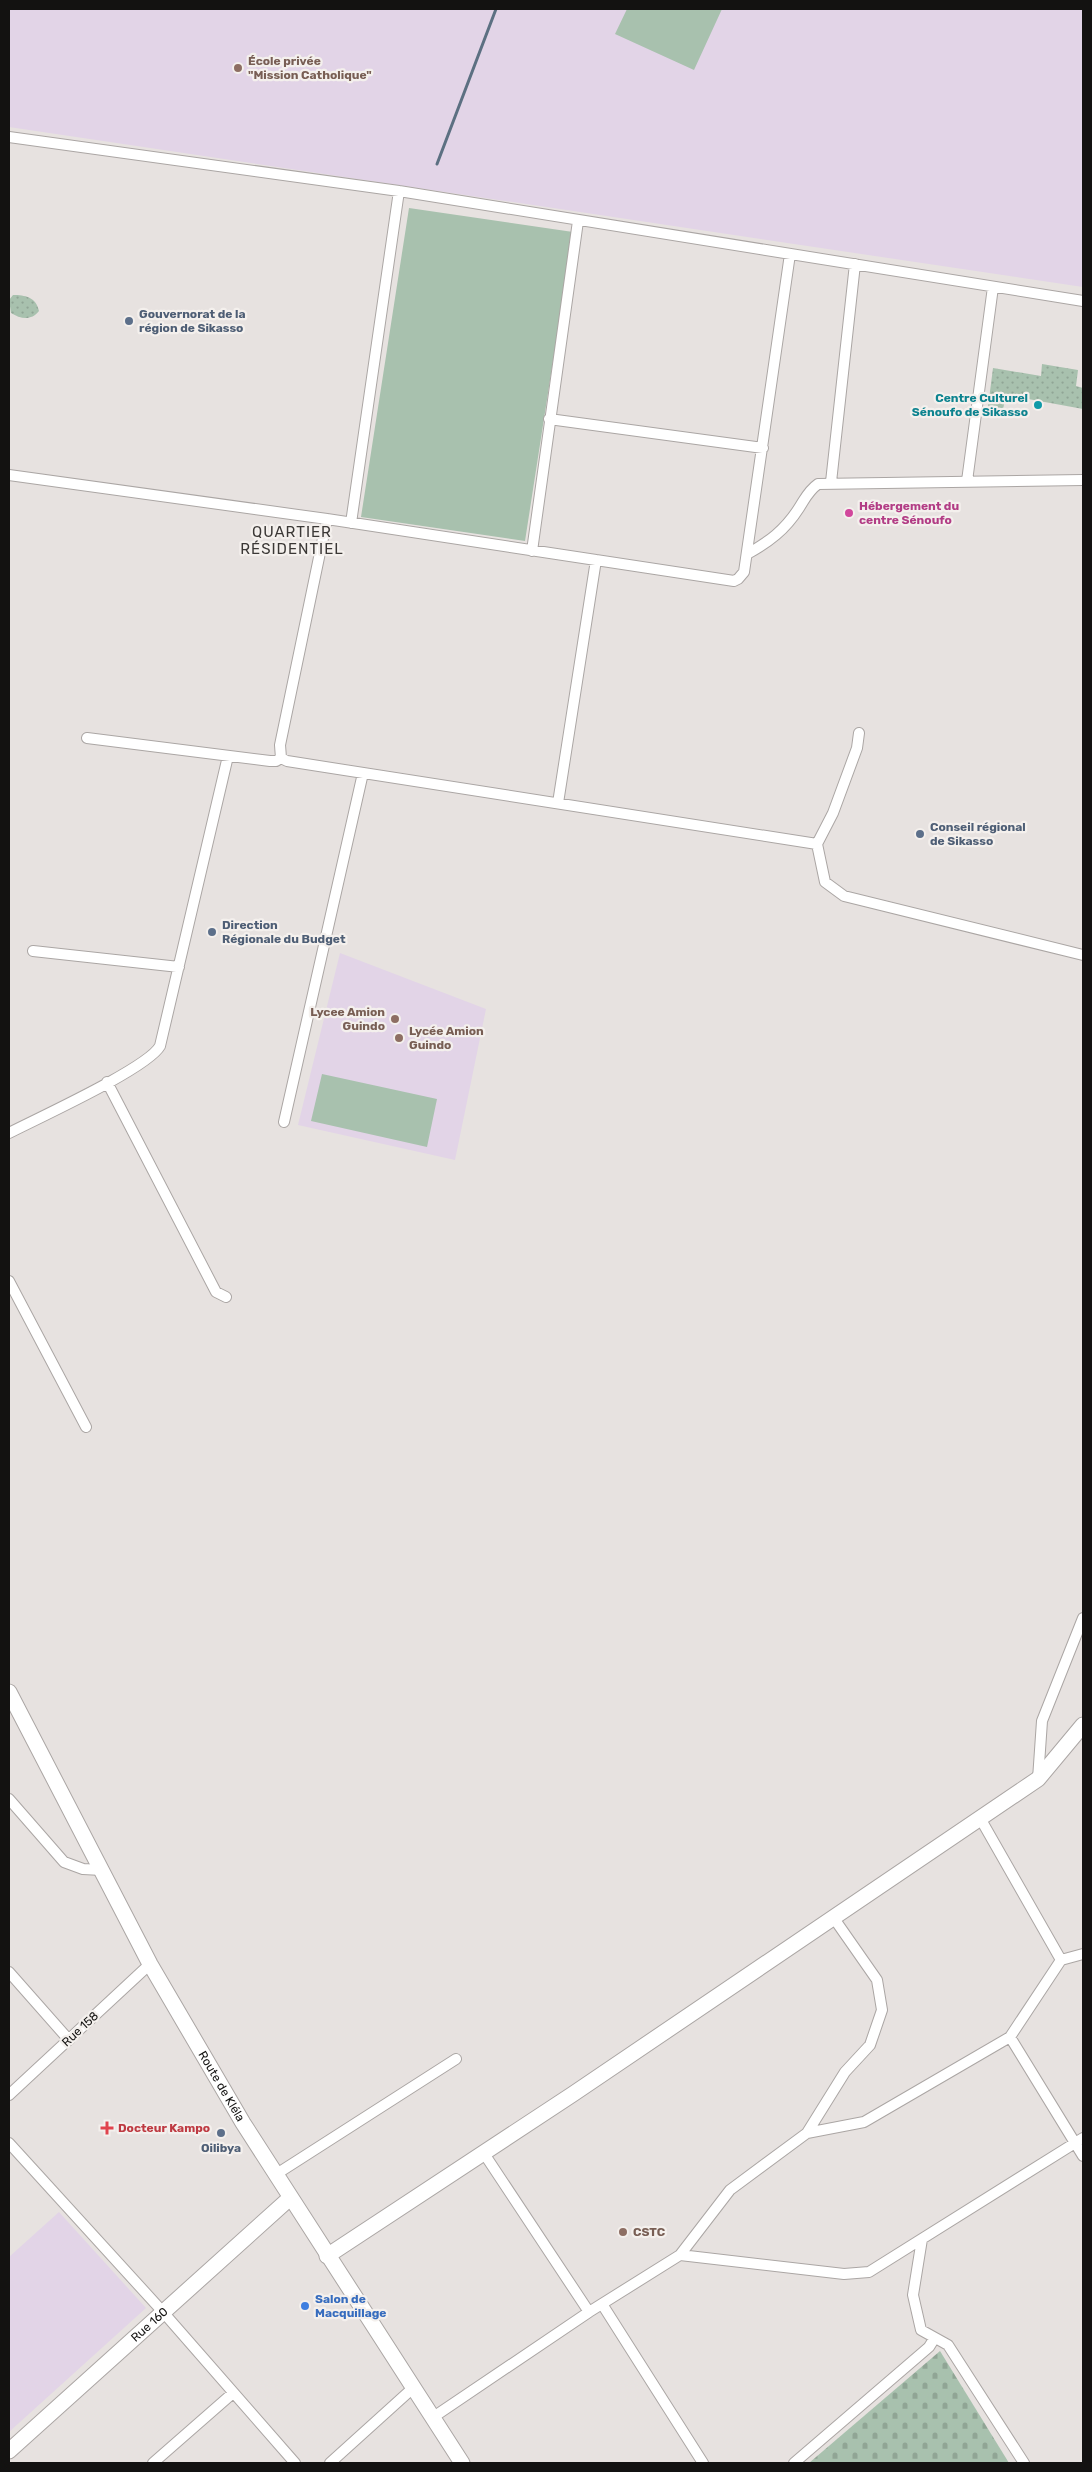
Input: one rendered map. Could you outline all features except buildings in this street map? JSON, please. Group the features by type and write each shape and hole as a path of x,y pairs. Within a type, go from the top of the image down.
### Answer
{"street":[{"path":"9,137 399,192 1083,301"},
{"path":"351,523 399,192"},
{"path":"532,551 578,221"},
{"path":"9,475 327,519 729,581 738,579 742,576 747,554 790,254"},
{"path":"831,482 856,264"},
{"path":"967,481 993,287"},
{"path":"549,419 763,448"},
{"path":"747,554 773,540 799,509 809,490 818,484 831,482 1083,480"},
{"path":"281,758 280,745 327,519"},
{"path":"558,803 596,560"},
{"path":"859,733 857,748 833,813 817,844 825,882 844,896 1083,955"},
{"path":"87,738 270,762 281,758"},
{"path":"9,1133 150,1059 160,1046 228,756"},
{"path":"281,758 287,761 817,844"},
{"path":"284,1122 363,773"},
{"path":"33,951 179,967"},
{"path":"106,1082 216,1292 226,1297"},
{"path":"9,1281 86,1427"},
{"path":"1038,1779 1042,1721 1083,1618"},
{"name":"Route de Kléla","path":"9,1692 150,1964 275,2175 462,2463"},
{"path":"327,2256 482,2152 573,2094 1038,1779 1083,1725"},
{"path":"9,1799 64,1862 83,1869 102,1870"},
{"path":"980,1818 1061,1960"},
{"path":"432,2418 589,2312 680,2255 730,2190 808,2133 845,2072 870,2045 882,2010 877,1980 833,1917"},
{"path":"808,2133 864,2122 1010,2037 1061,1960 1083,1954"},
{"name":"Rue 158","path":"9,2094 150,1964"},
{"path":"9,1972 69,2040"},
{"path":"1010,2037 1079,2141 1083,2156"},
{"path":"275,2175 456,2059"},
{"path":"680,2255 844,2274 869,2272 1079,2141"},
{"path":"9,2143 163,2312 294,2463"},
{"path":"482,2152 589,2312"},
{"name":"Rue 160","path":"9,2451 290,2198"},
{"path":"922,2239 913,2295 921,2330 948,2346 1024,2463"},
{"path":"602,2304 703,2463"},
{"path":"794,2463 929,2347 934,2339"},
{"path":"330,2463 413,2388"},
{"path":"152,2463 232,2393"}],"shaded area":[{"path":"9,9 1083,9 1083,287 9,127"},
{"name":"Lycée Amion Guindo","path":"340,953 486,1009 455,1160 298,1125"},
{"path":"59,2212 146,2308 9,2432 9,2257"}],"green space":[{"path":"627,9 722,9 694,70 615,34"},
{"path":"409,208 573,232 525,541 361,517"},
{"path":"13,295 33,300 38,306 39,311 29,318 18,317 11,313 9,300"},
{"path":"1042,364 1078,370 1076,386 1083,388 1083,409 1006,395 1002,414 994,413 994,409 988,407 993,368 1041,376"},
{"path":"322,1074 437,1099 427,1147 311,1121"},
{"path":"940,2351 1009,2463 809,2463"}],"waterway":[{"path":"437,164 496,9"}],"place":[{"name":"École privée \"Mission Catholique\"","path":"238,68"},
{"name":"Gouvernorat de la région de Sikasso","path":"129,321"},
{"name":"Centre Culturel Sénoufo de Sikasso","path":"1038,405"},
{"name":"Hébergement du centre Sénoufo","path":"849,513"},
{"name":"Conseil régional de Sikasso","path":"920,834"},
{"name":"Direction Régionale du Budget","path":"212,932"},
{"name":"Lycee Amion Guindo","path":"395,1019"},
{"name":"Lycée Amion Guindo","path":"399,1038"},
{"name":"Docteur Kampo","path":"107,2128"},
{"name":"Oilibya","path":"221,2133"},
{"name":"CSTC","path":"623,2232"},
{"name":"Salon de Macquillage","path":"305,2306"}],"district":[{"name":"QUARTIER RÉSIDENTIEL","path":"292,540"}]}
